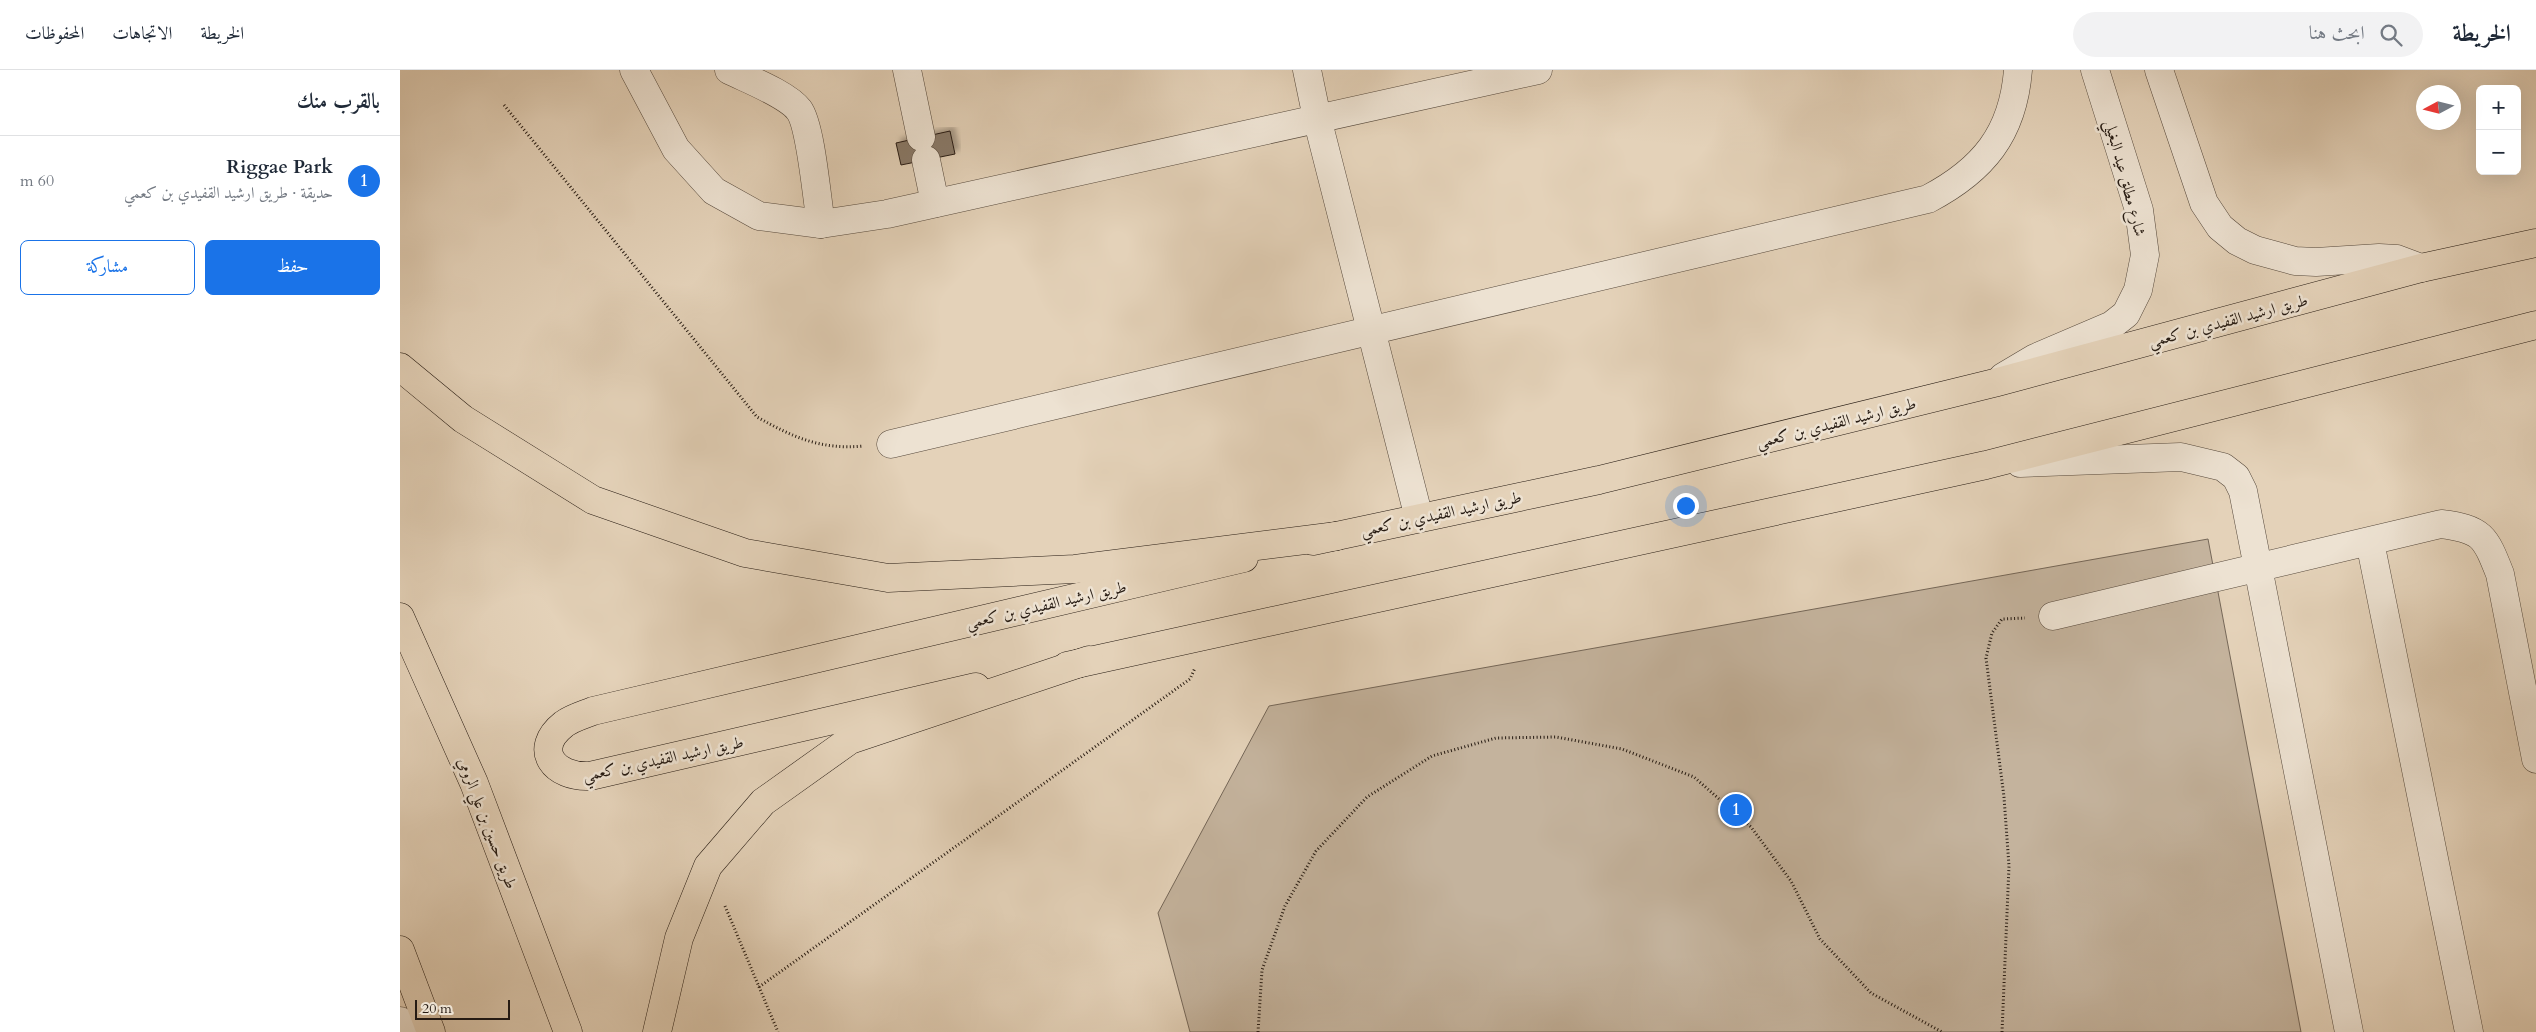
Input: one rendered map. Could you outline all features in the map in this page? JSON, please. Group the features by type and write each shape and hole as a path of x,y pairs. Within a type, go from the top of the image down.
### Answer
{"main road":[{"name":"طريق ارشيد القفيدي بن كعمي","path":"2536,243 2421,268 1994,383 1599,480 1337,536 592,711 563,725 550,742 548,750 551,760 562,773 575,777 606,774 1089,660 1986,465 2536,325"},
{"path":"400,367 463,419 593,500 754,554 888,578 1075,569 1337,536"},
{"name":"طريق حسين بن علي الرومي","path":"400,617 474,783 568,1032"},
{"path":"657,1032 679,938 708,866 763,802 850,740 1089,660"},
{"path":"400,950 431,1032"}],"street":[{"path":"634,70 676,149 714,191 759,216 821,224 887,214 1538,70"},
{"path":"729,70 785,99 799,110 806,126 821,224"},
{"path":"907,70 935,203"},
{"path":"1307,70 1317,118 1419,518"},
{"path":"891,444 1928,199 1954,186 1976,168 1995,145 2008,119 2016,91 2018,70"},
{"name":"شارع مطلق عيد البغيلي","path":"1994,383 2012,370 2035,358 2112,324 2126,314 2138,290 2145,264 2141,224 2095,70"},
{"path":"2159,70 2204,203 2220,228 2237,241 2254,250 2295,261 2316,262 2379,258 2396,259 2421,268"},
{"path":"1986,465 2180,456 2223,467 2236,477 2244,491 2349,1032"},
{"path":"2053,616 2258,565 2370,542 2441,524 2476,531 2490,547 2500,574 2536,759"},
{"path":"2370,542 2468,1032"},
{"path":"400,1021 406,1032"}],"path":[{"path":"504,105 757,417 796,438 840,448 891,444"},
{"path":"2002,1032 2006,980 2009,866 2004,797 1986,658 1992,633 2002,619 2053,616"},
{"path":"759,987 1190,679 1208,634"},
{"path":"1258,1032 1262,970 1285,906 1316,851 1367,797 1432,756 1496,738 1556,737 1622,749 1694,777 1751,827 1791,881 1820,939 1870,993 1942,1032"},
{"path":"708,866 778,1032"}],"shaded area":[{"path":"2208,539 2301,1032 1190,1032 1158,913 1269,706"}],"building":[{"path":"950,131 955,154 901,165 896,143"}],"place":[{"name":"Riggae Park","path":"1736,810"}]}
